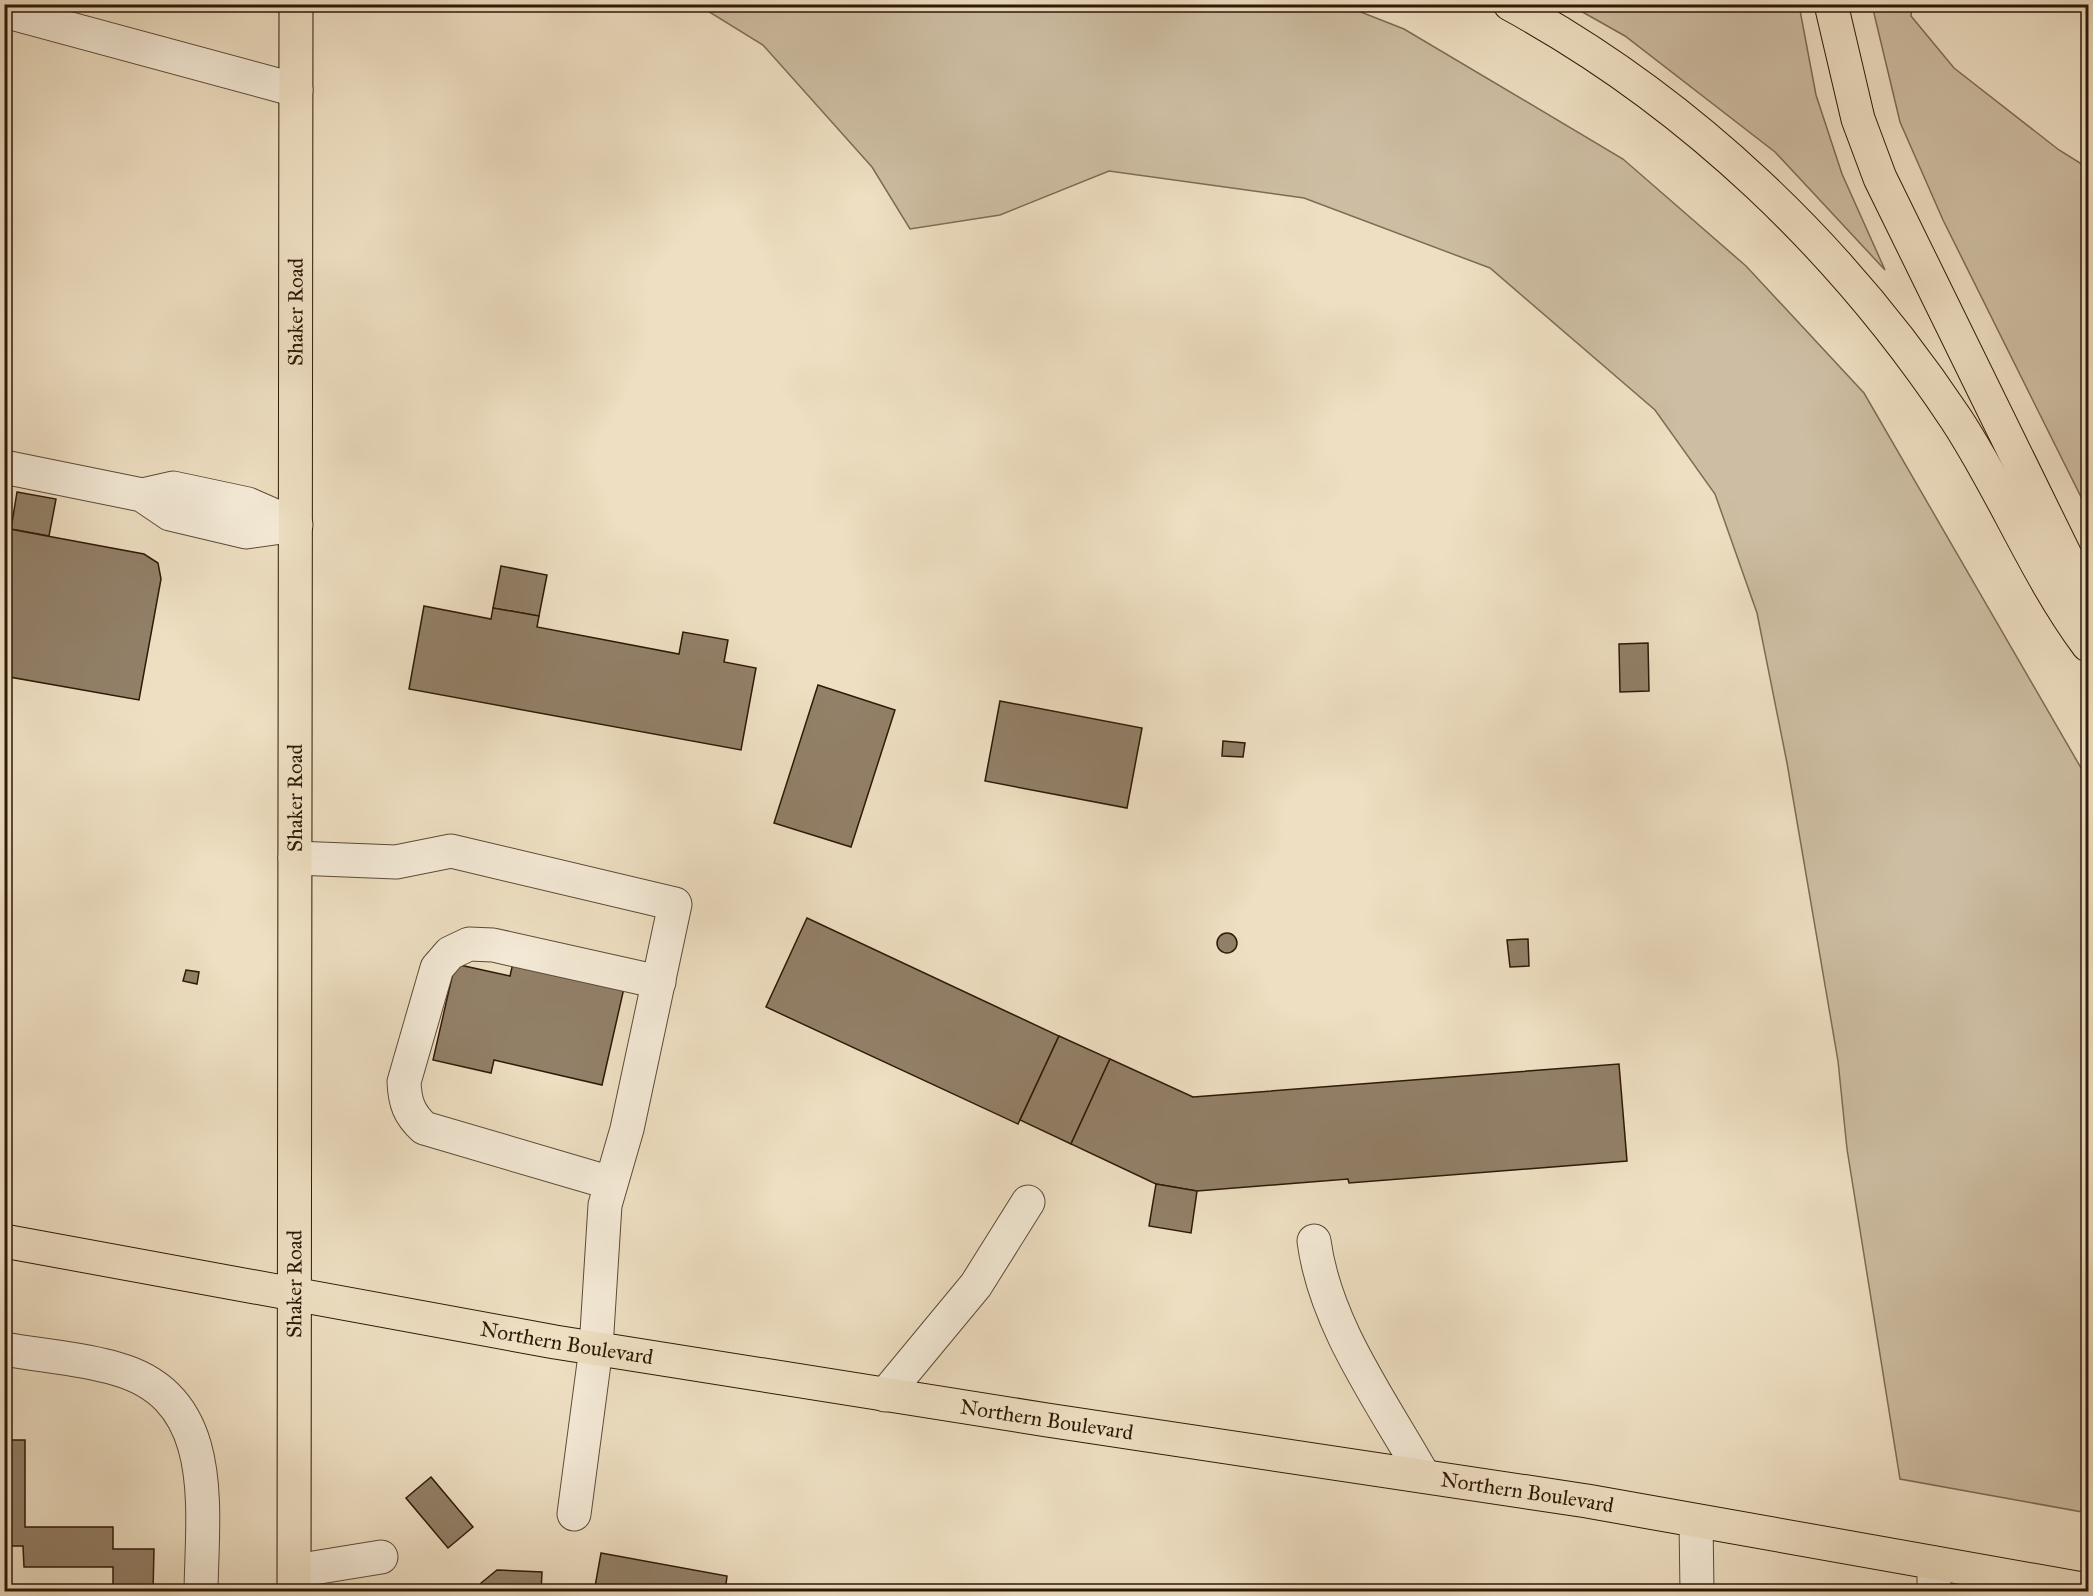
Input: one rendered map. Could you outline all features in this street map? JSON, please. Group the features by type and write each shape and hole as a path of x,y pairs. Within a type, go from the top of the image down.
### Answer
{"main road":[{"name":"Shaker Road","path":"295,1581 296,4"},
{"path":"1510,4 1642,88 1688,124 1751,178 1845,272 1884,320 1955,418 1988,470 2061,608 2088,645"},
{"path":"1831,4 1858,119 1880,178 2088,602"},
{"name":"Northern Boulevard","path":"4,1241 596,1348 885,1395 1423,1475 1696,1521 1934,1577 2088,1590"}],"lane":[{"path":"4,11 296,90"},
{"path":"4,467 142,495 170,514 246,532 296,525"},
{"path":"295,858 396,862 451,851 675,904 627,1129 605,1205 596,1348 574,1514"},
{"path":"611,1183 424,1128 411,1116 405,1102 404,1082 436,968 450,953 469,944 493,945 659,982"},
{"path":"885,1395 976,1286 1028,1202"},
{"path":"1314,1240 1317,1262 1331,1304 1351,1348 1423,1475"},
{"path":"4,1349 116,1368 148,1383 174,1406 190,1429 201,1470 201,1592"},
{"path":"1696,1521 1696,1592"},
{"path":"295,1581 381,1557"}],"shaded area":[{"path":"698,5 1343,5 1404,29 1623,159 1746,266 1864,393 2088,780 2088,1513 1900,1479 1847,1149 1838,1061 1787,763 1757,613 1715,494 1655,410 1490,268 1304,198 1109,171 1000,215 910,229 872,167 763,45"},
{"path":"1570,5 1799,5 1816,95 1842,174 1885,270 1775,152 1625,36"},
{"path":"1872,5 1912,5 1911,16 1954,68 2059,150 2088,168 2088,511 1943,220 1900,122"}],"building":[{"path":"17,492 56,499 49,536 11,529"},
{"path":"4,528 144,554 158,563 161,579 139,700 4,676"},
{"path":"501,566 547,575 539,616 493,608"},
{"path":"424,606 491,619 493,608 539,616 537,627 679,654 683,632 728,640 724,662 756,668 741,750 409,689"},
{"path":"1648,643 1649,691 1620,692 1619,644"},
{"path":"818,685 895,710 851,847 774,823"},
{"path":"1000,701 1142,728 1127,808 985,781"},
{"path":"1223,741 1245,743 1243,757 1222,756"},
{"path":"807,918 1059,1036 1018,1124 766,1007"},
{"path":"1227,933 1234,936 1237,943 1234,950 1227,953 1220,950 1217,943 1220,936"},
{"path":"1528,939 1529,966 1510,967 1507,940"},
{"path":"513,963 624,988 602,1085 494,1060 491,1073 433,1060 455,964 510,976"},
{"path":"186,970 199,972 197,984 183,981"},
{"path":"1059,1036 1110,1059 1071,1144 1020,1120"},
{"path":"1110,1059 1193,1097 1619,1064 1627,1161 1349,1183 1348,1179 1197,1191 1156,1184 1071,1144"},
{"path":"1156,1184 1197,1191 1191,1233 1149,1226"},
{"path":"4,1399 11,1401 4,1437"},
{"path":"4,1440 25,1440 25,1527 113,1527 113,1549 154,1549 153,1592 113,1592 113,1567 24,1567 23,1546 4,1546"},
{"path":"431,1477 473,1527 448,1548 406,1498"},
{"path":"601,1553 727,1576 725,1592 594,1592"},
{"path":"497,1570 542,1572 541,1592 481,1592 481,1583"}]}
